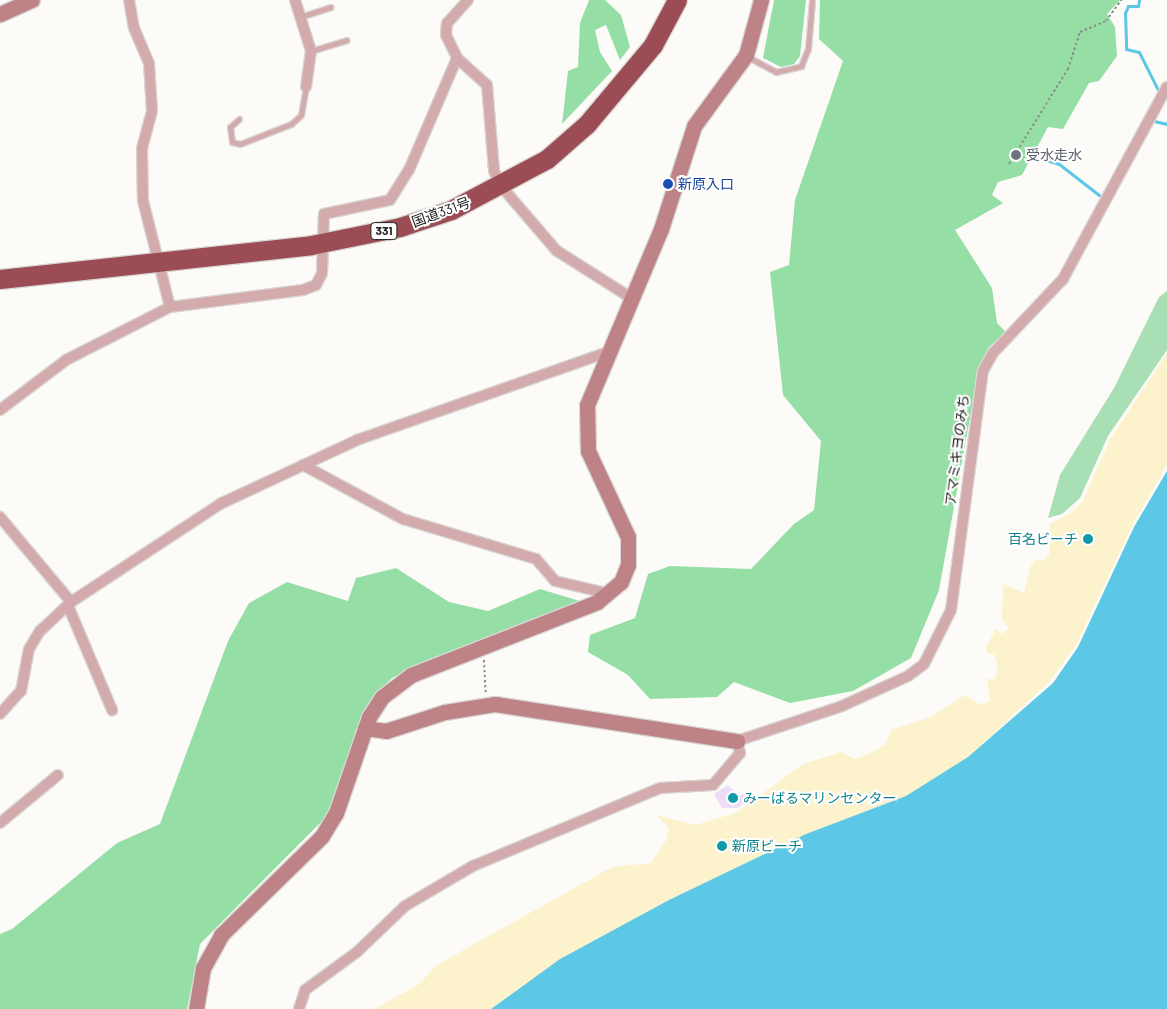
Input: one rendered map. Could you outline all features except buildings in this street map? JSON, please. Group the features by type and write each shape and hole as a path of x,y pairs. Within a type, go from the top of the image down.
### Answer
{"highway":[{"name":"国道331号","path":"0,280 322,243 426,219 501,186 547,159 621,89 677,0"}],"street":[{"path":"6,8 32,0"},
{"path":"129,0 134,28 149,64 152,111 142,149 142,189 170,307"},
{"path":"295,0 311,51 306,87"},
{"path":"468,0 447,23 447,42 457,58 487,85 494,171 501,186 557,251 631,298"},
{"path":"196,1009 203,968 221,935 322,836 336,813 364,728 382,697 411,675 610,594 628,565 628,538 592,461 584,431 587,405 606,354 661,229 694,126 746,55 761,0"},
{"path":"0,410 66,360 170,307 310,288 321,279 324,214 390,200 409,170 457,58"},
{"name":"アマミキヨのみち","path":"737,741 842,706 908,676 932,654 952,604 983,371 993,353 1059,286 1167,87"},
{"path":"0,714 15,700 26,681 34,638 70,605 222,503 357,440 606,354"},
{"path":"303,465 403,519 536,559 555,581 610,594"},
{"path":"0,517 70,605 112,710"},
{"path":"299,1009 305,990 357,952 405,906 473,866 660,788 713,785 740,753 737,741 511,705 486,705 386,731 364,728"},
{"path":"2,817 58,775"}],"lane":[{"path":"746,55 776,72 802,66 812,0"},
{"path":"300,17 330,7"},
{"path":"311,51 346,40"},
{"path":"238,119 230,128 232,142 240,144 291,124 301,115 306,87"}],"path":[{"path":"1009,164 1068,69 1080,32 1106,21 1121,0"},
{"path":"484,653 486,705"}],"green space":[{"path":"589,0 605,0 621,15 630,47 620,60 606,25 595,30 600,52 612,71 562,124 568,71 578,67 580,23"},
{"path":"774,0 806,0 800,56 794,64 781,67 763,58"},
{"path":"820,0 1120,0 1107,14 1115,27 1117,56 1099,81 1089,83 1063,129 1048,127 1022,175 998,182 992,195 1003,203 955,230 992,288 997,323 1006,332 989,347 979,368 939,590 911,658 853,691 790,703 734,682 717,697 650,699 628,675 588,652 590,635 635,618 648,574 670,566 751,569 794,524 814,510 821,441 783,395 770,272 789,265 795,200 843,61 819,39"},
{"path":"1167,291 1167,350 1108,436 1080,498 1062,514 1048,518 1060,475 1114,388 1159,297"},
{"path":"396,568 449,602 488,611 540,589 583,602 427,660 392,678 377,693 366,707 327,816 200,944 187,1009 0,1009 0,934 12,929 117,843 160,824 228,641 249,603 287,582 348,601 356,578"}],"sand":[{"name":"新原ビーチ","path":"1167,353 1167,465 1133,524 1076,645 1049,682 968,757 906,796 806,834 669,900 560,959 491,1009 374,1009 418,985 437,965 612,867 651,863 667,839 669,828 656,815 695,825 736,813 803,764 841,752 855,759 869,754 886,744 891,730 931,717 965,695 981,705 990,700 987,679 995,679 998,668 994,654 987,653 986,647 996,629 1002,634 1009,629 1002,620 1003,584 1024,593 1031,565 1035,560 1043,561 1050,553 1049,524 1071,513 1083,501 1110,439"}],"water":[{"path":"1167,471 1167,1009 491,1009 560,959 669,900 806,834 906,796 968,757 1053,683 1078,647 1134,527"}],"waterway":[{"path":"1139,0 1138,6 1128,6 1125,13 1126,49 1139,52 1158,90"},
{"path":"1154,121 1167,124"},
{"path":"1034,156 1059,164 1099,195"}],"place":[{"name":"受水走水","path":"1016,155"},
{"name":"新原入口","path":"668,184"},
{"name":"百名ビーチ","path":"1088,539"},
{"name":"みーばるマリンセンター","path":"733,798"},
{"name":"新原ビーチ","path":"722,846"}]}
